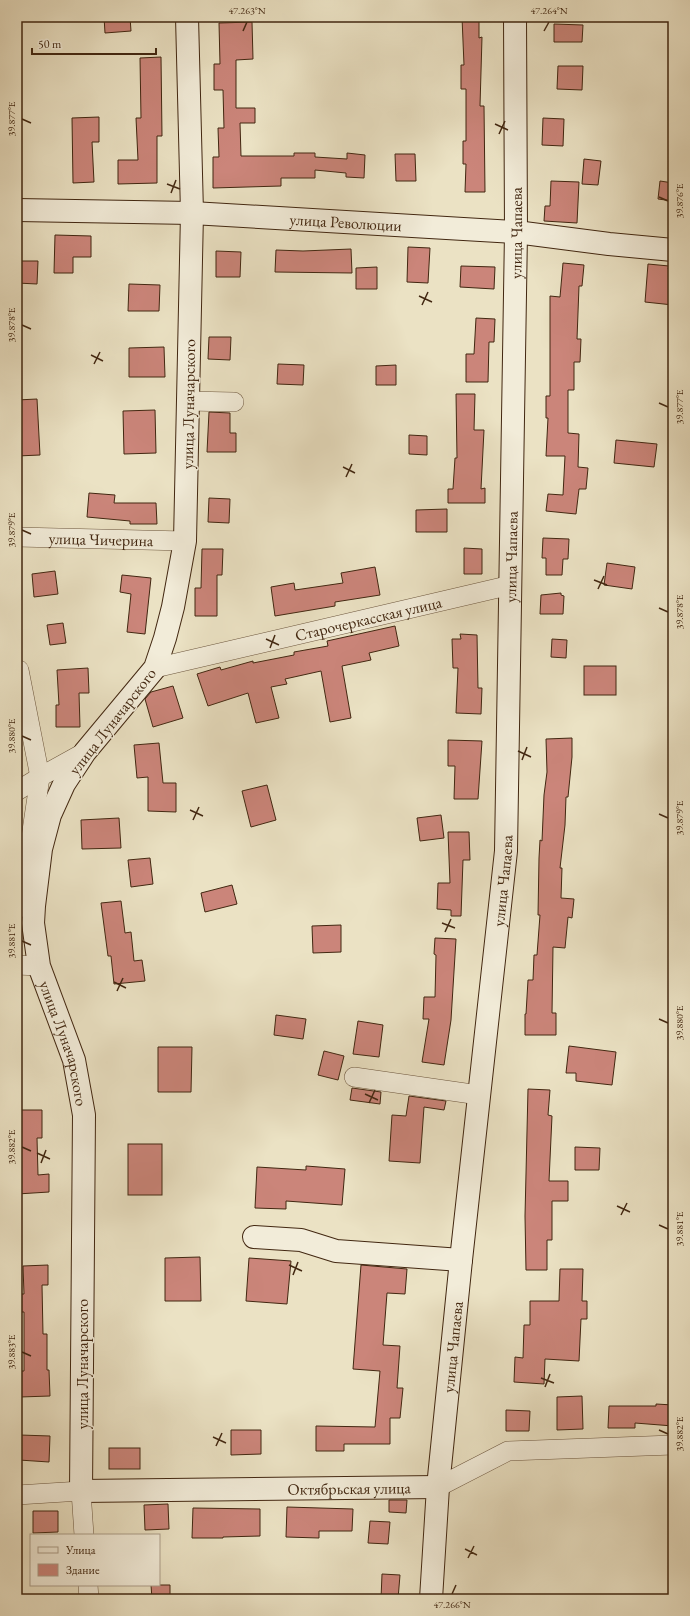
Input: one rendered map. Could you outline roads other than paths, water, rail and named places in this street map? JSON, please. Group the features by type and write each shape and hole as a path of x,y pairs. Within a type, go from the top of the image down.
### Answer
{"main road":[{"name":"улица Луначарского","path":"81,1491 84,1115 74,1060 39,966 33,923 41,849 50,815 64,784 85,752 154,668 165,638 173,607 185,542 192,213 186,17"},
{"name":"улица Чапаева","path":"431,1599 438,1487 460,1260 506,851 516,232 515,17"},
{"name":"улица Революции","path":"17,210 192,213 516,232 609,244 673,250"},
{"path":"254,1237 301,1240 336,1251 460,1260"},
{"name":"Октябрьская улица","path":"81,1491 438,1487"}],"street":[{"path":"188,401 234,402"},
{"name":"улица Чичерина","path":"17,537 185,542"},
{"name":"Старочеркасская улица","path":"154,668 511,585"},
{"path":"17,909 24,885 40,776 19,670"},
{"path":"17,791 40,776 85,752"},
{"path":"17,965 39,966"},
{"path":"354,1077 479,1095"},
{"name":"Октябрьская улица","path":"438,1487 508,1451 673,1445"},
{"name":"Октябрьская улица","path":"17,1496 81,1491"},
{"name":"улица Луначарского","path":"81,1491 84,1534"},
{"path":"88,1586 89,1599"}]}
